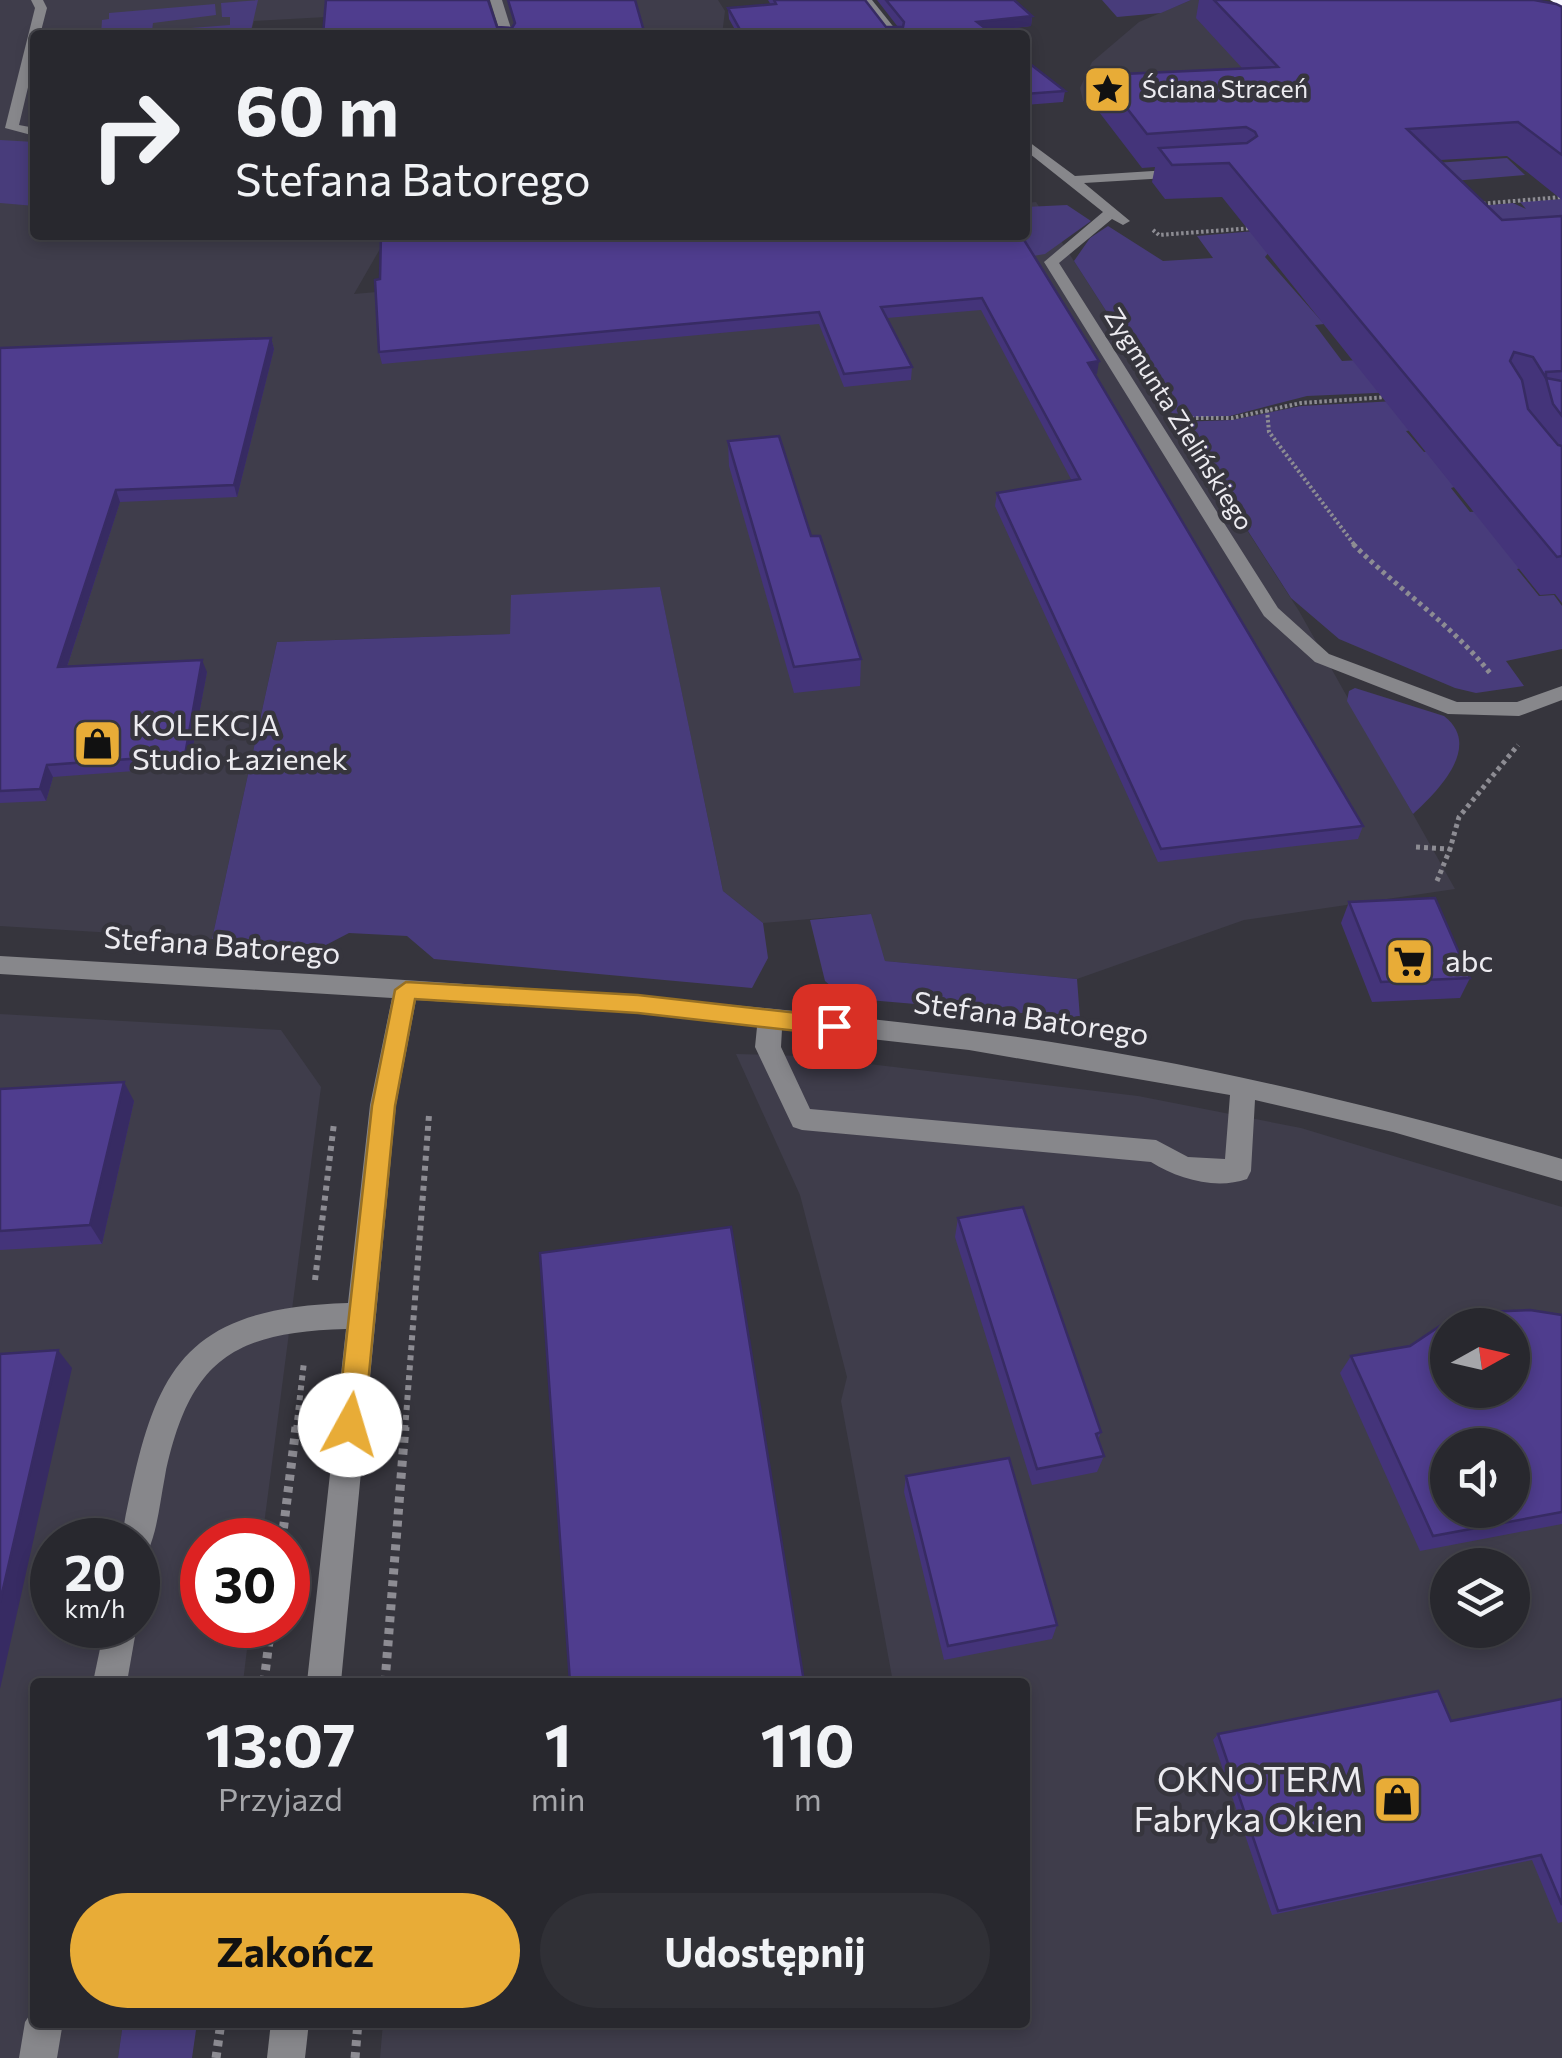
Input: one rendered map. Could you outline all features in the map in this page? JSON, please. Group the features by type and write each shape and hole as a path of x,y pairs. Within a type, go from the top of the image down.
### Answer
{"street":[{"path":"35,30 40,8 37,0"},
{"path":"496,0 505,30"},
{"path":"866,0 890,30"},
{"path":"30,51 12,128 30,131"},
{"name":"Zygmunta Zielińskiego","path":"1030,148 1118,217 1051,262 1270,612 1322,658 1454,709 1518,710"},
{"path":"1071,180 1204,172"},
{"path":"1518,710 1562,694"},
{"name":"Stefana Batorego","path":"0,965 638,1004 1079,1056 1243,1086 1393,1120 1562,1170"},
{"path":"324,1678 384,1106 406,990"},
{"path":"770,1019 768,1046 802,1119 1156,1151 1182,1168 1238,1171 1243,1086"},
{"path":"141,1518 157,1438 171,1397 195,1362 238,1331 272,1321 362,1315"},
{"path":"111,1678 117,1648"},
{"path":"38,2058 43,2028"},
{"path":"286,2058 289,2028"}],"path":[{"path":"1464,205 1562,197"},
{"path":"1150,228 1159,235 1268,227"},
{"path":"1150,419 1232,418 1325,400 1402,396"},
{"path":"1266,410 1270,432 1344,535 1386,577 1458,632 1518,710"},
{"path":"1437,881 1458,817 1520,744"},
{"path":"1416,847 1450,849"},
{"path":"384,1106 430,1103 384,1678"},
{"path":"264,1678 268,1648"},
{"path":"216,2058 220,2028"},
{"path":"355,2058 358,2028"}],"shaded area":[{"path":"0,0 718,0 725,11 723,30 436,30 435,11 254,21 251,30 30,30 30,240 385,240 354,294 968,240 1030,240 1030,203 1036,202 1299,611 1455,889 1244,920 1077,979 885,961 870,914 763,923 723,891 660,588 510,634 277,642 212,939 0,926"},
{"path":"258,0 251,30 165,30 230,25 230,17 222,17 221,3"},
{"path":"1102,0 1191,0 1161,13 1117,17"},
{"path":"1191,0 1520,0 1203,95 1083,101 1080,88 1092,62 1139,22"},
{"path":"215,4 216,15 153,23 152,30 101,30 102,20 109,19 109,13"},
{"path":"0,140 30,142 30,206 0,203"},
{"path":"1507,158 1525,175 1381,187 1334,170"},
{"path":"1562,199 1562,215 1508,223 1481,221 1466,207 1513,203 1526,209 1520,202"},
{"path":"1067,205 1091,221 1045,254 1033,256 1015,240 1030,240 1030,207"},
{"path":"1108,226 1163,261 1213,258 1197,236 1289,228 1265,257 1324,324 1315,325 1342,361 1376,359 1444,390 1307,396 1230,416 1175,418 1074,261 1090,238"},
{"path":"1453,398 1430,427 1406,431 1424,452 1440,450 1461,485 1451,488 1470,512 1482,511 1527,567 1517,569 1539,596 1554,595 1562,606 1562,649 1506,661 1524,686 1476,693 1455,688 1339,639 1291,598 1178,422 1232,420 1301,406"},
{"path":"660,587 723,891 763,923 768,958 752,988 434,959 407,936 349,933 326,945 212,939 277,642 510,634 511,595"},
{"path":"1355,688 1444,716 1455,728 1459,741 1452,768 1413,814 1347,701 1349,691"},
{"path":"871,914 885,961 1077,979 1080,1018 845,998 825,981 810,920"},
{"path":"0,1014 281,1030 321,1087 265,1518 180,1518 180,1648 247,1648 243,1678 30,1678 30,2028 122,2028 118,2058 0,2058"},
{"path":"736,1054 802,1056 1138,1096 1301,1128 1562,1207 1562,2058 380,2058 383,2028 1030,2028 1030,1678 892,1678 841,1401 847,1377 800,1195"},
{"path":"122,2028 196,2028 192,2058 118,2058"}],"building":[{"path":"326,0 488,0 497,27 512,28 515,23 508,0 635,0 644,30 323,30"},
{"path":"774,0 865,0 886,27 903,27 904,22 886,0 1014,0 1032,16 977,22 987,30 740,30 728,8 776,4"},
{"path":"1214,0 1534,0 1562,7 1562,155 1518,122 1407,129 1502,220 1562,216 1562,371 1546,372 1546,378 1533,357 1514,352 1510,361 1522,380 1528,409 1562,446 1562,556 1557,557 1229,163 1172,165 1159,148 1247,143 1257,136 1255,132 1246,127 1147,134 1101,75 1278,67"},
{"path":"1030,64 1065,91 1030,94"},
{"path":"381,240 1024,240 1099,361 1088,363 1363,826 1161,849 997,493 1080,479 982,298 881,307 912,367 844,374 819,312 379,352 375,280 380,279"},
{"path":"271,338 234,485 116,490 58,667 202,660 185,755 47,765 40,789 0,791 0,348"},
{"path":"1546,378 1562,381 1562,416 1553,404"},
{"path":"779,436 811,536 820,536 861,659 794,667 728,441"},
{"name":"abc","path":"1435,898 1470,978 1381,982 1349,902"},
{"path":"124,1082 90,1225 0,1231 0,1089"},
{"path":"1023,1207 1101,1432 1096,1434 1104,1456 1037,1469 958,1218"},
{"path":"731,1227 803,1678 570,1678 540,1253"},
{"path":"1530,1310 1562,1315 1562,1512 1530,1518 1530,1428 1430,1428 1430,1528 1476,1528 1433,1536 1351,1356 1410,1346 1430,1333 1430,1408 1530,1408"},
{"path":"58,1350 0,1602 0,1354"},
{"path":"1009,1458 1057,1625 948,1646 906,1476"},
{"name":"OKNOTERM Fabryka Okien","path":"1438,1691 1451,1721 1562,1699 1562,1905 1541,1855 1278,1911 1218,1734"}],"place":[{"name":"Ściana Straceń","path":"1107,89"},
{"name":"KOLEKCJA Studio Łazienek","path":"97,743"},
{"name":"abc","path":"1410,962"},
{"name":"OKNOTERM Fabryka Okien","path":"1398,1800"}],"route":[{"path":"350,1425 384,1106 406,990 638,1004 834,1026"}]}
